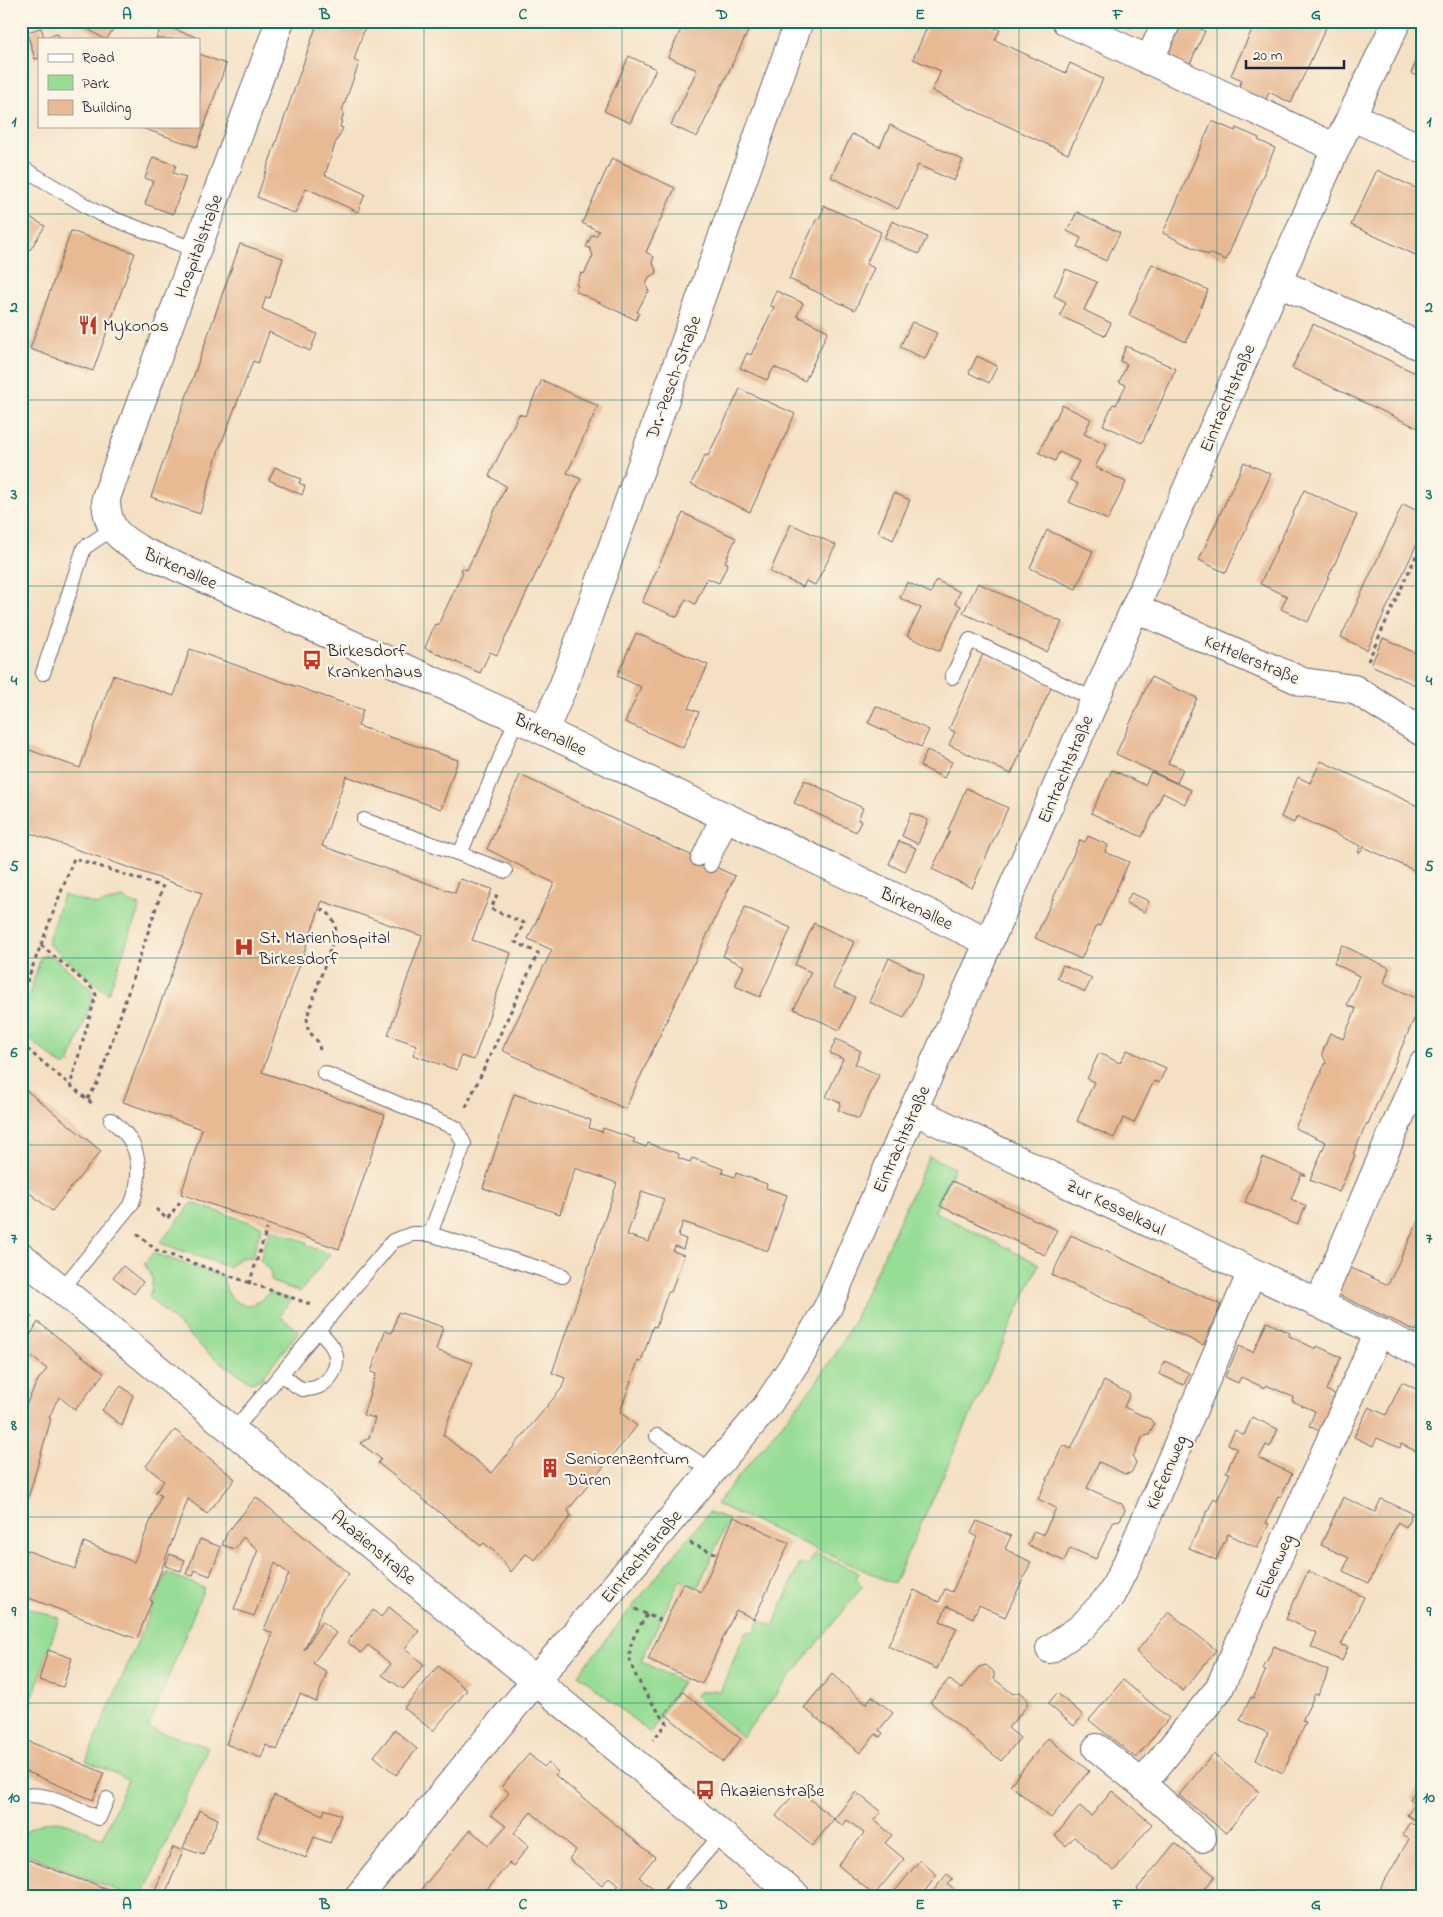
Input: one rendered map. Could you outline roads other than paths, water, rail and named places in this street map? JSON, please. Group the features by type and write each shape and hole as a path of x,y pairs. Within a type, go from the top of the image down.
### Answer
{"street":[{"name":"Hospitalstraße","path":"112,529 106,511 106,498 280,21"},
{"name":"Dr.-Pesch-Straße","path":"544,731 564,684 799,21"},
{"path":"1066,21 1336,148"},
{"path":"1149,61 1167,21"},
{"name":"Eintrachtstraße","path":"359,1896 535,1681 766,1407 801,1354 828,1307 1336,148 1397,21"},
{"path":"1351,116 1422,149"},
{"path":"1277,282 1422,347"},
{"name":"Birkenallee","path":"112,529 126,542 144,552 517,718 989,942"},
{"name":"Kettelerstraße","path":"1135,608 1303,682 1354,689 1422,732"},
{"path":"1319,1304 1422,1065"},
{"name":"Zur Kesselkaul","path":"913,1110 1422,1353"},
{"name":"Akazienstraße","path":"21,1256 796,1896"},
{"name":"Kiefernweg","path":"1050,1649 1082,1627 1111,1595 1252,1272"},
{"name":"Eibenweg","path":"1142,1784 1219,1689 1379,1332"},
{"path":"1098,1748 1142,1784 1202,1838"}],"lane":[{"path":"21,167 98,213 196,250"},
{"path":"43,673 84,548 112,529"},
{"path":"952,677 970,640 1094,700"},
{"path":"460,854 517,718"},
{"path":"704,862 725,816"},
{"path":"364,820 505,871"},
{"path":"324,1072 456,1128 464,1144 430,1234"},
{"path":"62,1289 132,1203 136,1193 139,1171 135,1150 128,1137 111,1120"},
{"path":"234,1430 393,1241 412,1234 430,1234 563,1276"},
{"path":"281,1374 302,1389 318,1388 329,1380 337,1365 334,1349 318,1330"},
{"path":"657,1436 712,1470"},
{"path":"21,1797 28,1795 44,1796 99,1818 107,1799"},
{"path":"668,1896 722,1834"}],"place":[{"name":"Mykonos","path":"88,325"},
{"name":"Birkesdorf Krankenhaus","path":"312,660"},
{"name":"St. Marienhospital Birkesdorf","path":"244,947"},
{"name":"Seniorenzentrum Düren","path":"550,1468"},
{"name":"Akazienstraße","path":"705,1790"}]}
